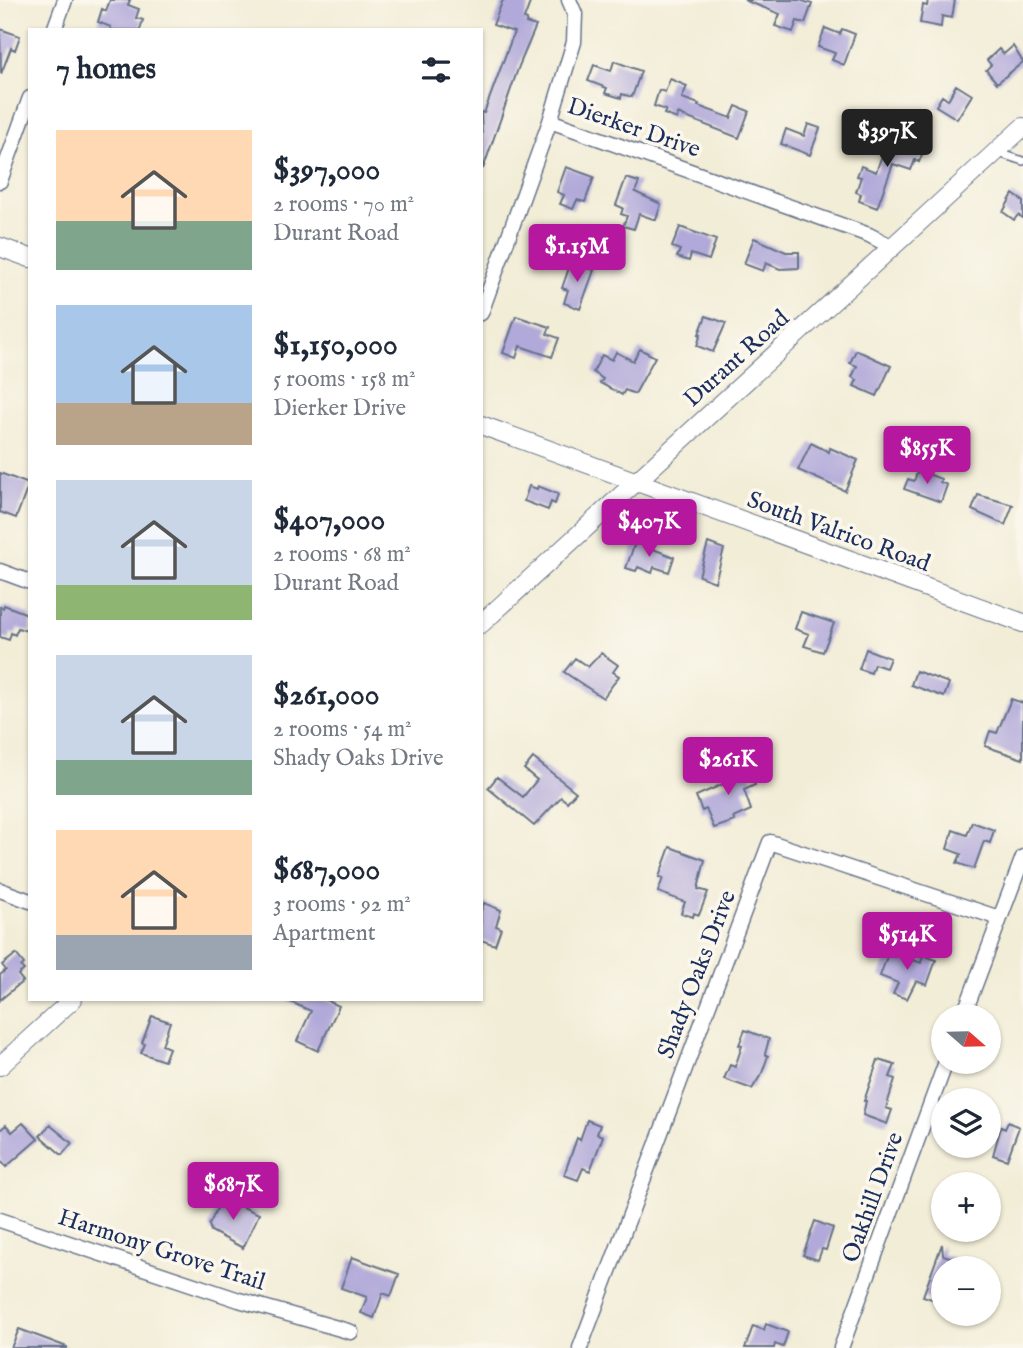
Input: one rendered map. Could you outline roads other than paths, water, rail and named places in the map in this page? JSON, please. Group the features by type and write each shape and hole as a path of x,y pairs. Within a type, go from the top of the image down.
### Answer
{"street":[{"path":"55,28 65,0"},
{"path":"550,121 574,42 575,14 569,0"},
{"path":"0,181 28,104"},
{"name":"Dierker Drive","path":"483,307 550,121 869,235 892,247"},
{"name":"Durant Road","path":"483,622 1023,127"},
{"path":"0,247 28,257"},
{"name":"South Valrico Road","path":"483,426 1023,623"},
{"path":"0,571 28,581"},
{"name":"Shady Oaks Drive","path":"580,1348 770,842 999,918"},
{"path":"968,1004 1023,857"},
{"path":"0,890 28,900"},
{"path":"0,1066 71,1001"},
{"name":"Oakhill Drive","path":"841,1348 942,1074"},
{"name":"Harmony Grove Trail","path":"0,1220 239,1300 351,1332"}],"lane":[{"path":"996,152 1023,161"}]}
